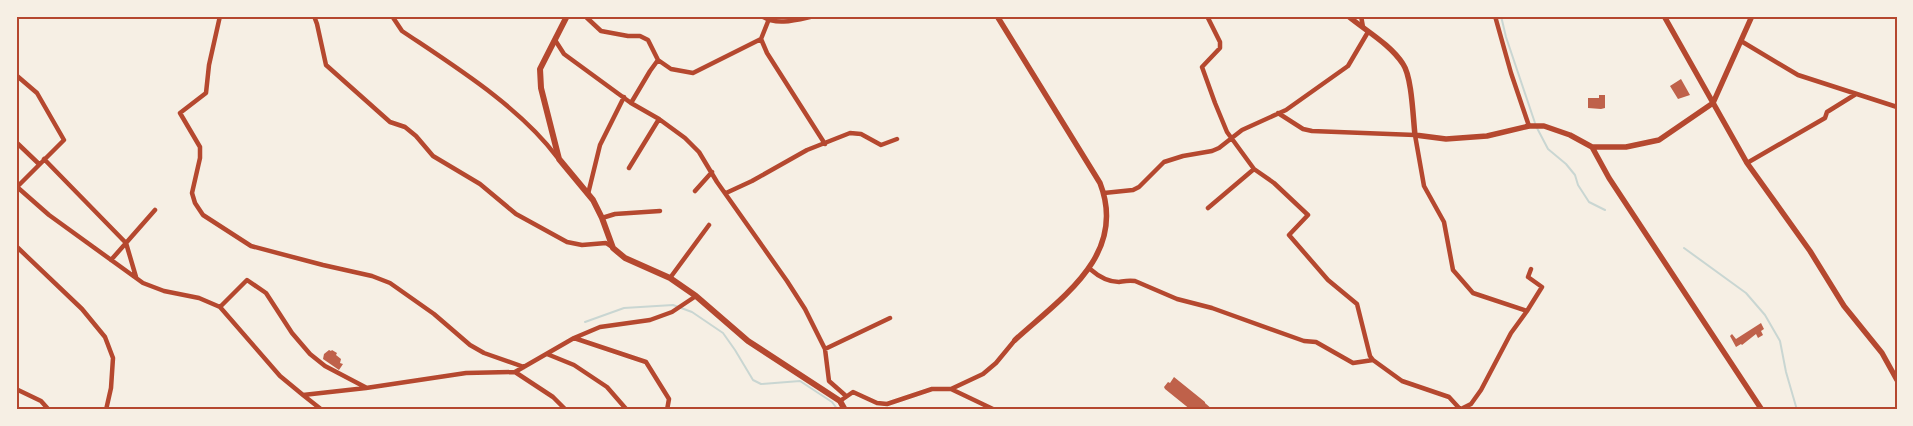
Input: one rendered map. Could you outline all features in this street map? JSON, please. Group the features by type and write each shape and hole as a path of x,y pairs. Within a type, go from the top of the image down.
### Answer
{"main road":[{"path":"567,16 540,69 542,88 559,159 588,194 602,218 613,248 624,258 670,278 696,296 748,341 840,401 845,410"}],"street":[{"path":"220,16 209,65 206,93 180,113 200,147 200,158 192,193 194,203 203,215 250,246 372,276 390,283 434,314 470,345 484,353 524,367"},
{"path":"314,16 319,30 326,65 390,122 411,131 433,156 480,184 516,214 567,242 582,245 606,243 613,248"},
{"path":"392,16 402,31 526,122 559,159"},
{"path":"585,16 601,31 628,36 640,36 648,40 658,60 671,70 693,73 761,39 769,19"},
{"path":"762,16 777,21 815,16"},
{"path":"840,401 853,392 876,403 887,404 932,390 951,389 989,369 996,364 1015,340 1090,269 1103,242 1106,215 1104,193 1092,169 997,16"},
{"path":"1207,16 1220,42 1220,48 1202,67 1227,132 1254,168 1274,183 1308,215 1289,235 1328,280 1357,304 1370,356 1373,360 1402,381 1449,397 1459,409 1471,404 1481,390 1511,333 1527,312 1542,287 1528,277 1531,270"},
{"path":"1348,16 1391,49 1404,64 1408,78 1424,186 1444,222 1454,270 1473,292 1527,312"},
{"path":"1361,16 1363,27"},
{"path":"1495,16 1511,73 1529,126"},
{"path":"1664,16 1747,163 1810,251 1844,306 1882,353 1897,380"},
{"path":"1278,113 1303,129 1312,131 1415,135 1446,139 1487,136 1529,126 1544,126 1570,135 1592,147 1626,147 1658,140 1713,103 1752,16"},
{"path":"1104,193 1133,190 1164,162 1219,148 1242,130 1278,113 1327,82 1348,66 1368,32"},
{"path":"761,39 785,84 825,144"},
{"path":"555,40 564,54 631,103 659,119 685,138 699,152 730,201 805,309 825,349 829,382 846,396"},
{"path":"1741,41 1798,74 1897,107"},
{"path":"631,103 658,60"},
{"path":"16,75 37,93 64,140 17,186 49,215 143,283 164,291 199,298 220,307 280,376 322,410"},
{"path":"1747,163 1825,118 1827,112 1856,94"},
{"path":"588,194 600,145 624,98"},
{"path":"628,168 659,119"},
{"path":"726,193 752,181 807,150 850,133 861,134 881,145 897,140"},
{"path":"16,142 39,164"},
{"path":"1592,147 1609,178 1762,410"},
{"path":"44,159 126,243 136,277"},
{"path":"1208,208 1254,168"},
{"path":"695,191 712,172"},
{"path":"111,260 155,210"},
{"path":"602,218 615,214 660,211"},
{"path":"670,278 709,225"},
{"path":"16,246 82,309 105,337 113,358 111,388 106,410"},
{"path":"1090,269 1108,281 1134,281 1177,299 1212,308 1304,341 1316,342 1353,363 1373,360"},
{"path":"220,307 247,280 266,293 292,334 310,354 325,366 366,388"},
{"path":"303,395 466,373 515,372 574,338 600,327 650,320 672,312 696,296"},
{"path":"825,349 890,318"},
{"path":"574,338 646,362 669,398 667,410"},
{"path":"547,354 574,365 607,387 627,410"},
{"path":"515,372 553,397 566,410"},
{"path":"16,388 41,401 50,410"},
{"path":"951,389 995,410"}],"building":[{"path":"1681,79 1690,95 1678,99 1670,86"},
{"path":"1599,95 1605,95 1605,108 1588,108 1588,98 1599,98"},
{"path":"1761,323 1764,329 1761,331 1763,335 1758,338 1756,334 1742,345 1736,347 1730,336 1732,334 1736,339"},
{"path":"329,350 337,353 336,355 341,359 340,363 343,364 339,370 323,359 324,354"},
{"path":"1174,377 1213,410 1191,410 1165,389 1164,387"}],"waterway":[{"path":"1501,16 1506,37 1535,123"},
{"path":"1537,128 1548,149 1566,164 1575,175 1578,185 1589,202 1605,210"},
{"path":"1684,248 1746,293 1765,315 1780,341 1786,372 1797,410"},
{"path":"585,322 624,308 673,305 692,312 723,333 753,380 761,384 800,381 832,402 838,410"}]}
